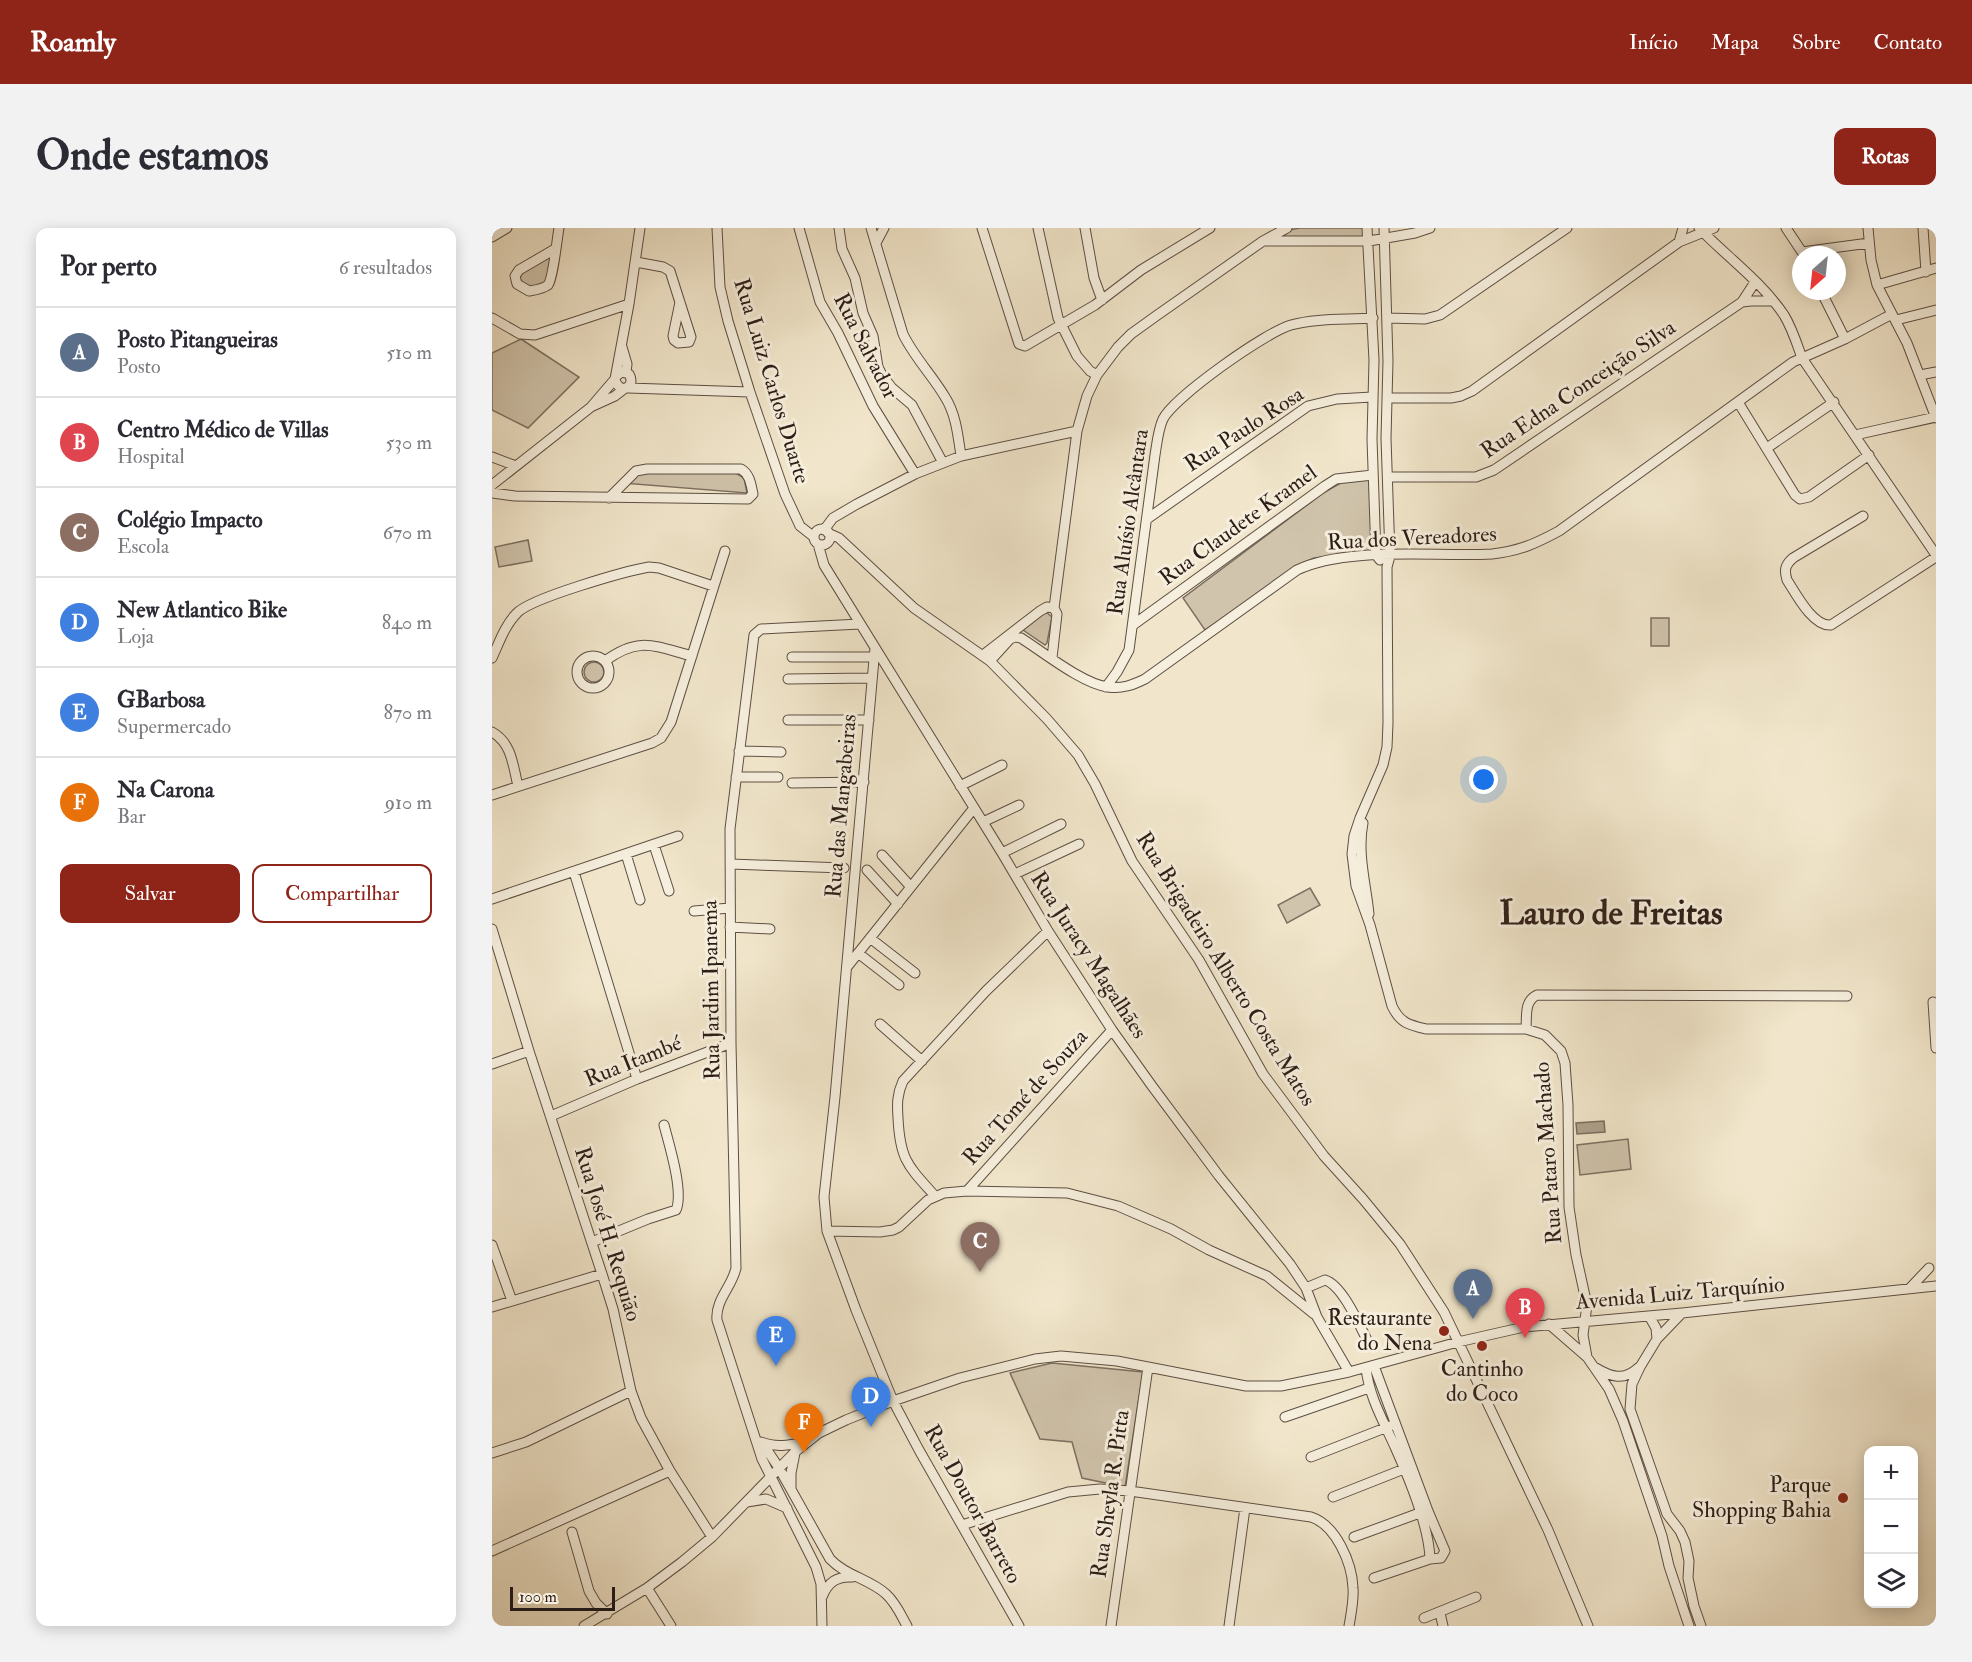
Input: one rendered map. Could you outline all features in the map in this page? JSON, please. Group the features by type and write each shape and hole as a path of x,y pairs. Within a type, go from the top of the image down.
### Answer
{"street":[{"path":"492,237 507,228"},
{"path":"555,249 519,270 515,276 517,284 529,291 548,285 551,277 559,228"},
{"path":"640,228 616,378 617,386 750,392"},
{"name":"Rua Luiz Carlos Duarte","path":"717,228 720,287 750,392 785,494 800,526 819,542"},
{"name":"Rua Salvador","path":"800,228 820,302 846,349 873,406 915,474"},
{"path":"839,228 842,249 852,270 859,301 873,336 878,367 892,388 912,405 943,463"},
{"path":"871,228 903,334 946,398 953,414 962,456"},
{"path":"876,243 884,228"},
{"path":"982,228 1019,344 1025,346 1102,300 1141,270 1210,228"},
{"path":"1038,228 1061,326 1077,356 1090,371 1097,375"},
{"path":"1085,228 1096,288 1102,300"},
{"path":"1052,658 1057,614 1054,608 1077,431 1087,396 1097,375 1131,334 1263,241 1287,228"},
{"path":"1367,228 1373,318 1372,439 1376,555 1387,567"},
{"name":"Rua Pataro Machado","path":"1370,925 1354,874 1352,854 1354,836 1370,792 1383,765 1387,747 1387,567 1390,556 1386,438 1388,361 1384,228"},
{"path":"1263,241 1369,241 1430,228"},
{"path":"1387,318 1425,319 1440,315 1567,228"},
{"path":"1679,242 1683,228"},
{"path":"1387,398 1451,398 1472,391 1679,242 1714,228"},
{"path":"1786,228 1798,246"},
{"path":"1855,435 1936,418 1920,375 1877,285 1871,260 1868,228"},
{"path":"1923,228 1926,272"},
{"path":"1702,231 1772,301 1791,328 1803,358 1936,556 1831,625 1817,622 1787,580 1786,566 1793,558 1863,516"},
{"path":"1846,246 1869,243"},
{"path":"636,262 663,267 670,271 680,302"},
{"path":"1877,285 1936,268"},
{"name":"Rua Edna Conceição Silva","path":"1389,477 1476,477 1494,470 1742,302 1755,282"},
{"path":"1826,300 1845,339"},
{"path":"1742,302 1772,301"},
{"path":"492,318 520,334 535,335 629,304"},
{"name":"Rua dos Vereadores","path":"1106,687 1128,687 1145,679 1296,570 1312,563 1376,555 1492,554 1533,546 1559,531 1793,362 1894,317 1936,310"},
{"name":"Rua Aluísio Alcântara","path":"1106,687 1118,672 1129,650 1159,430 1163,419 1177,401 1227,363 1280,328 1300,322 1373,318"},
{"path":"591,407 615,396 632,381 622,345"},
{"path":"1374,360 1388,361"},
{"path":"1920,375 1936,372"},
{"path":"492,485 591,407 619,373 663,389"},
{"name":"Rua Paulo Rosa","path":"1147,519 1308,406 1337,399 1372,398"},
{"path":"1738,402 1795,495 1804,499 1869,455"},
{"path":"1767,448 1834,402"},
{"path":"819,542 829,539 826,532 833,518 915,474 962,456 1077,431"},
{"path":"1372,439 1386,438"},
{"path":"492,457 516,466"},
{"path":"492,493 515,496 609,498 748,500 753,494 747,473 741,470 647,469 636,471 609,498"},
{"name":"Rua Claudete Kramel","path":"1133,625 1324,486 1336,479 1373,475"},
{"path":"819,542 817,531 826,532"},
{"name":"Rua Brigadeiro Alberto Costa Matos","path":"826,532 839,538 914,608 987,658 1047,719 1077,755 1095,784 1132,861 1199,960 1263,1074 1324,1156 1400,1244 1444,1312 1548,1530 1588,1626"},
{"path":"819,542 847,546"},
{"name":"Rua Juracy Magalhães","path":"819,542 821,560 860,624 874,653 983,822 1048,931 1112,1030 1219,1176 1290,1264 1349,1372"},
{"path":"492,795 652,743 661,738 671,722 712,586 725,551"},
{"path":"492,658 510,622 523,607 578,587 649,567 659,568 712,586"},
{"path":"987,658 1040,611 1054,608"},
{"name":"Rua Jardim Ipanema","path":"822,1626 819,1576 811,1553 759,1450 717,1320 719,1304 732,1282 736,1268 731,1043 730,829 754,635 758,630 860,624"},
{"path":"987,658 1014,637 1021,638 1084,678 1106,687"},
{"path":"604,661 619,651 636,645 646,645 692,656"},
{"path":"792,657 874,653"},
{"name":"Rua das Mangabeiras","path":"827,1231 824,1197 847,967 874,653"},
{"path":"788,679 872,678"},
{"path":"788,720 869,720"},
{"path":"492,732 507,745 519,786"},
{"path":"739,751 781,752"},
{"path":"960,786 1002,765"},
{"path":"736,777 777,777"},
{"path":"792,783 864,782"},
{"name":"Rua Pataro Machado","path":"1370,792 1362,830 1361,858 1370,925 1392,1005 1397,1015 1402,1021 1426,1029 1526,1029 1545,1035 1561,1051 1565,1063 1569,1207 1587,1305 1583,1335"},
{"path":"983,822 1019,805"},
{"path":"847,967 974,808"},
{"path":"1002,853 1061,824"},
{"path":"492,899 678,836"},
{"path":"654,844 669,891"},
{"path":"1015,874 1079,844"},
{"path":"626,854 640,900"},
{"path":"1352,854 1361,858"},
{"path":"882,855 911,887"},
{"path":"730,867 766,870 775,866 844,868"},
{"path":"867,870 897,904"},
{"path":"574,872 637,1079"},
{"path":"1354,874 1365,877"},
{"path":"694,910 730,908"},
{"path":"730,927 770,929"},
{"name":"Rua José H. Requião","path":"492,929 613,1309 631,1391 647,1431 712,1537"},
{"path":"935,1196 907,1163 902,1152 899,1140 898,1090 903,1081 986,991 1048,931"},
{"path":"870,938 915,973"},
{"path":"858,953 899,985"},
{"path":"1526,1029 1528,1004 1530,999 1537,995 1847,996"},
{"path":"1933,1002 1936,1048"},
{"path":"879,1024 922,1061"},
{"name":"Rua Tomé de Souza","path":"967,1191 1112,1030"},
{"name":"Rua Itambé","path":"551,1116 637,1079 731,1043"},
{"path":"492,1064 529,1051"},
{"path":"592,1242 676,1210 678,1204 675,1166 664,1125"},
{"path":"827,1231 880,1232 893,1230 923,1204 944,1193 967,1191 1067,1193 1118,1206 1149,1218 1209,1250 1267,1276 1317,1317"},
{"name":"Rua Doutor Barreto","path":"827,1231 893,1401 1019,1626"},
{"path":"492,1245 512,1300"},
{"path":"1910,1288 1929,1268"},
{"path":"492,1307 602,1274"},
{"path":"1305,1288 1325,1280 1332,1283 1350,1307 1367,1340"},
{"name":"Avenida Luiz Tarquínio","path":"584,1626 647,1588 682,1562 712,1537 795,1452 819,1433 893,1401 960,1378 1035,1359 1060,1356 1117,1361 1246,1386 1281,1386 1370,1367 1458,1342 1524,1327 1936,1286"},
{"path":"1587,1305 1600,1319 1583,1335 1587,1357"},
{"path":"1682,1313 1657,1339 1640,1367 1632,1384 1630,1409 1667,1514 1685,1542 1689,1561 1688,1578 1701,1626"},
{"path":"1649,1316 1656,1328 1657,1339"},
{"path":"1549,1324 1587,1357 1609,1389 1623,1421 1662,1536 1669,1566 1689,1626"},
{"name":"Rua Sheyla R. Pitta","path":"1111,1626 1148,1367"},
{"path":"1370,1367 1369,1388 1386,1428 1400,1447 1424,1512 1430,1559"},
{"path":"1370,1367 1396,1424 1404,1469 1445,1551 1441,1558 1430,1559 1374,1578"},
{"path":"1595,1367 1617,1377 1630,1375 1640,1367"},
{"path":"1285,1417 1369,1388"},
{"path":"492,1454 526,1442 631,1391"},
{"path":"1374,1400 1386,1398"},
{"path":"1311,1457 1396,1424"},
{"path":"757,1442 773,1446 806,1443"},
{"name":"Rua Jardim Ipanema","path":"757,1442 779,1468 826,1552 836,1565 885,1593 896,1606 907,1626"},
{"path":"791,1489 795,1452"},
{"path":"1334,1497 1404,1469"},
{"path":"492,1551 670,1471"},
{"path":"962,1525 1068,1492 1100,1489 1130,1491 1311,1517 1326,1525 1350,1569 1353,1588 1349,1626"},
{"path":"745,1503 765,1499 787,1508"},
{"path":"1229,1626 1245,1508"},
{"path":"1354,1537 1424,1512"},
{"path":"1662,1536 1673,1529 1680,1531"},
{"path":"572,1532 589,1591 606,1614"},
{"path":"811,1553 822,1559 826,1552"},
{"path":"1669,1566 1680,1567 1689,1561"},
{"path":"821,1599 832,1582 841,1578 855,1577"},
{"path":"647,1588 671,1626"},
{"path":"1424,1618 1476,1597"},
{"path":"1440,1612 1443,1626"}],"shaded area":[{"path":"1366,228 1366,238 1283,238 1289,230"},
{"path":"551,255 546,284 527,288 521,283 520,277 524,271"},
{"path":"521,339 579,377 528,428 492,410 492,353"},
{"path":"638,470 734,472 744,478 747,493 622,483"},
{"path":"1372,473 1373,552 1314,558 1296,566 1271,587 1205,630 1183,598 1323,493 1346,480"},
{"path":"528,540 532,561 499,567 495,547"},
{"path":"1046,612 1052,617 1045,645 1023,630"},
{"path":"1651,618 1669,618 1669,646 1651,646"},
{"path":"590,662 598,662 604,668 604,676 598,682 590,682 584,676 584,668"},
{"path":"1310,888 1320,905 1287,923 1278,905"},
{"path":"1604,1121 1605,1132 1577,1134 1576,1123"},
{"path":"1628,1139 1631,1169 1580,1175 1577,1145"},
{"path":"1052,1363 1143,1372 1125,1487 1082,1478 1072,1442 1040,1439 1010,1373"}],"place":[{"name":"Colégio Impacto","path":"980,1272"},
{"name":"Posto Pitangueiras","path":"1473,1319"},
{"name":"Restaurante do Nena","path":"1444,1331"},
{"name":"Centro Médico de Villas","path":"1525,1338"},
{"name":"Cantinho do Coco","path":"1482,1346"},
{"name":"GBarbosa","path":"776,1366"},
{"name":"New Atlantico Bike","path":"871,1427"},
{"name":"Na Carona","path":"804,1453"},
{"name":"Parque Shopping Bahia","path":"1843,1498"}],"district":[{"name":"Lauro de Freitas","path":"1611,913"}]}
